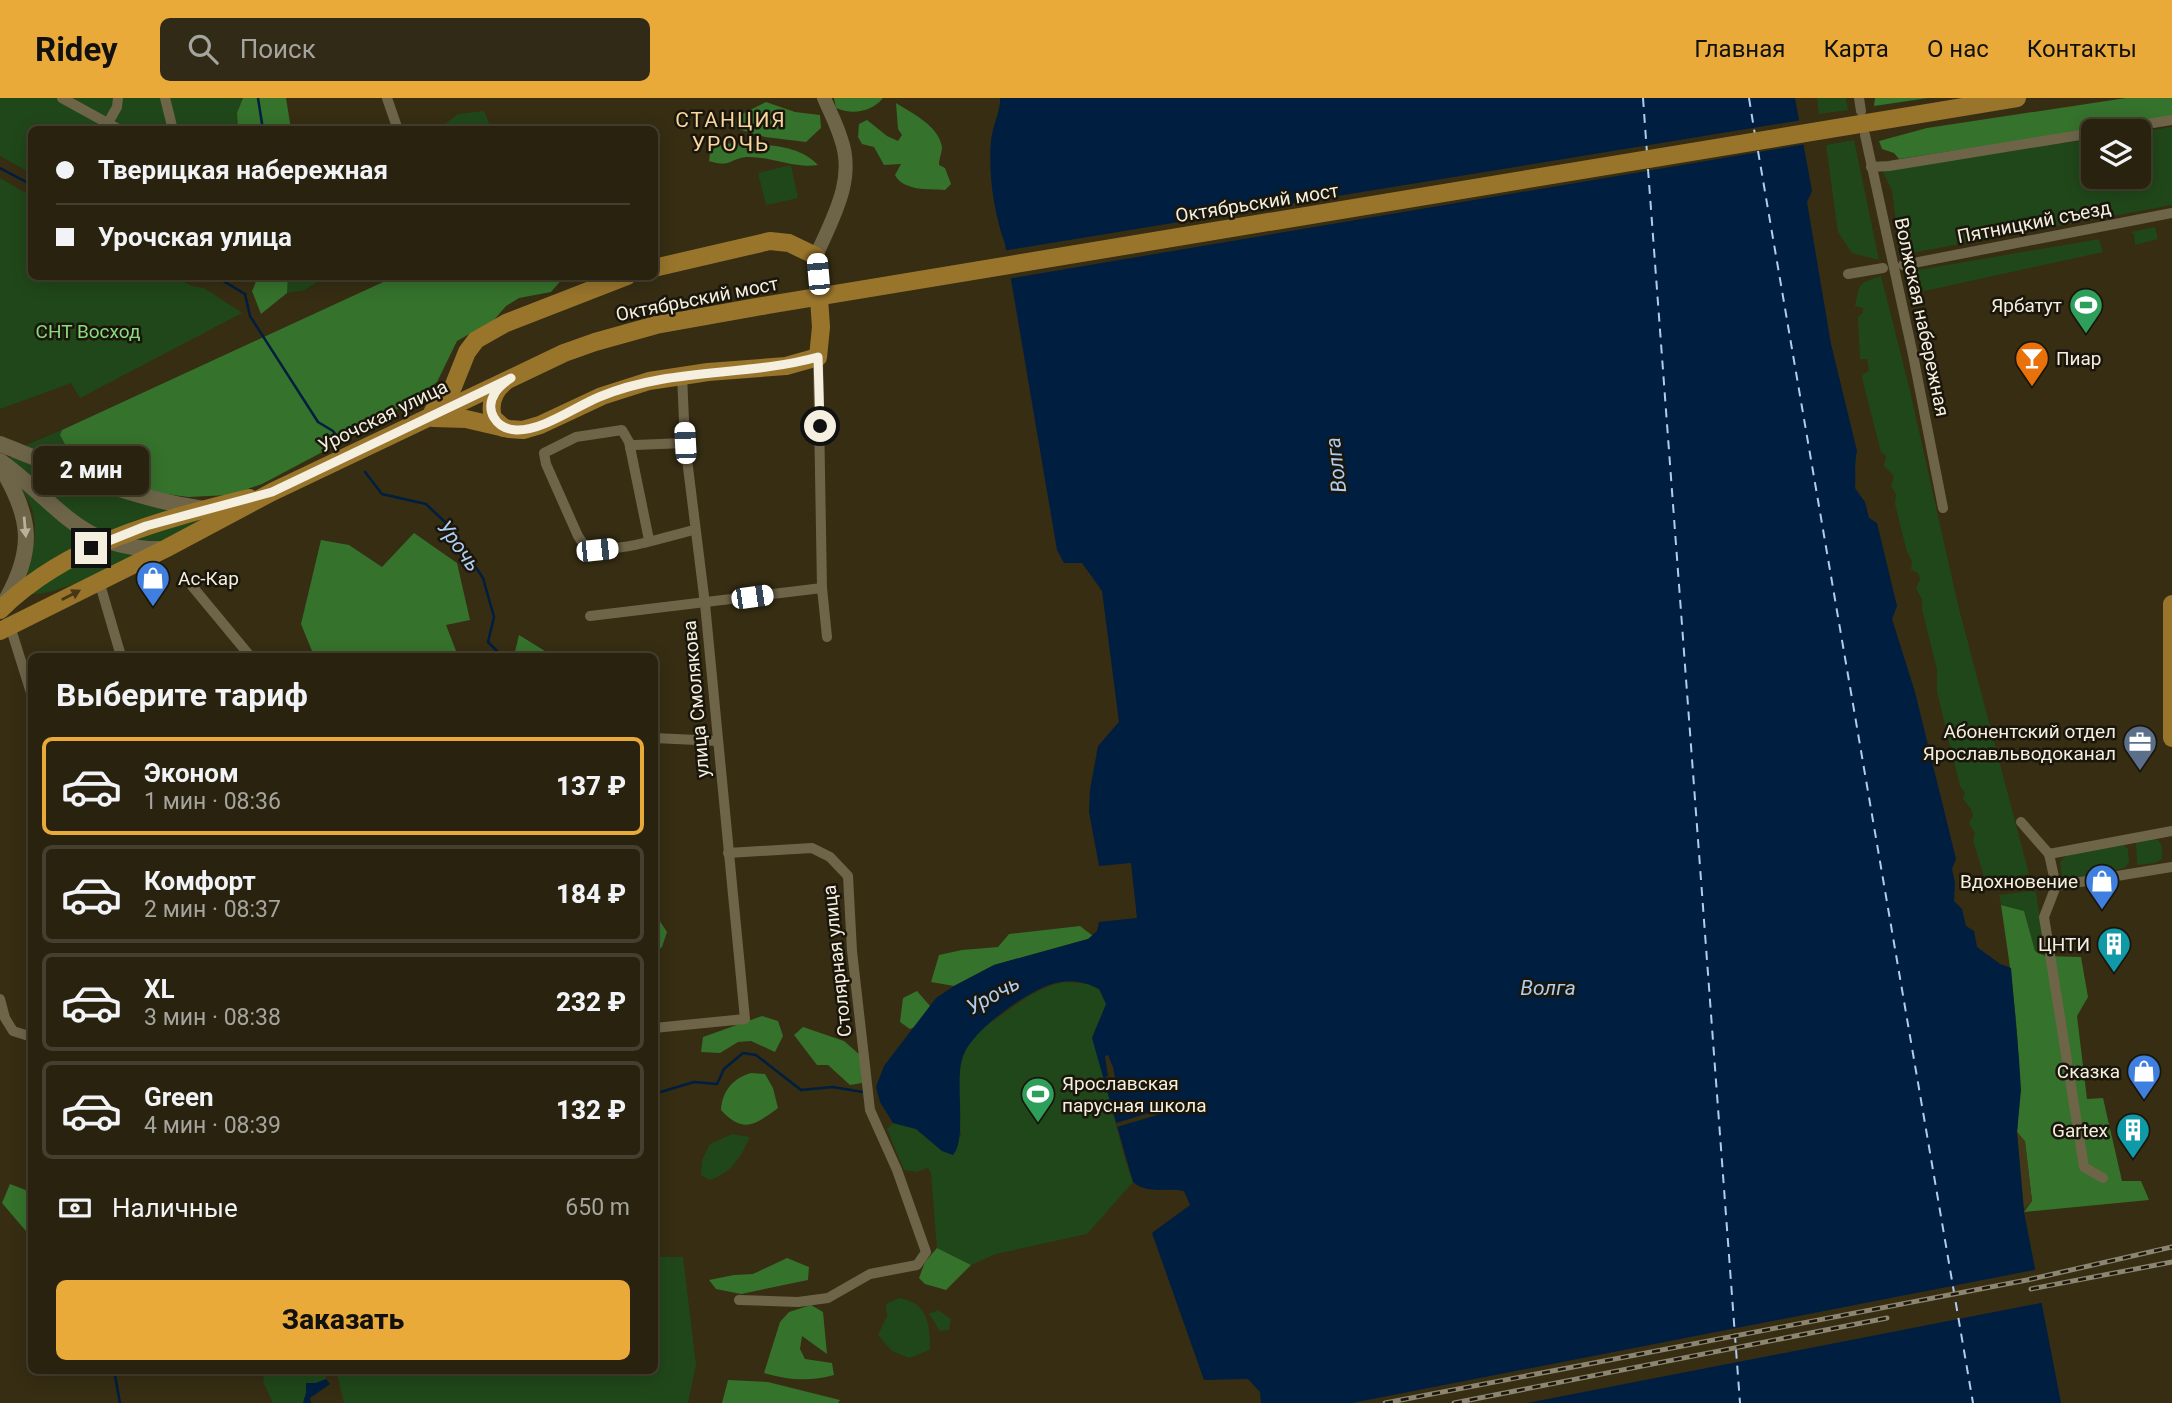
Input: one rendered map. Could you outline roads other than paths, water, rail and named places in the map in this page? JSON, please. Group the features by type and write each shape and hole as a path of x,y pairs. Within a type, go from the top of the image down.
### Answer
{"main road":[{"name":"Октябрьский мост","path":"511,378 564,353 628,332 768,305 2017,98"},
{"path":"423,420 440,417 466,419 509,429 531,428 622,388 682,375 773,368 818,357 821,327 816,256 789,243 770,242 658,267"},
{"path":"423,420 447,397 459,377 467,352 476,340 506,323 616,280"},
{"path":"467,352 466,366 474,377 486,382 511,378"},
{"path":"509,429 493,418 491,405 496,392 511,378"},
{"name":"Урочская улица","path":"5,629 272,492 511,378"},
{"path":"0,444 127,491 181,506 204,509"},
{"path":"0,463 69,520 105,542 139,550 165,549"},
{"path":"0,463 21,503 26,523 26,543 18,581 1,609"},
{"name":"Урочская улица","path":"1,609 52,569 105,542 146,526 272,492"},
{"path":"2172,604 2172,738"}],"street":[{"path":"62,98 113,126"},
{"path":"108,123 117,107 118,98"},
{"path":"165,98 172,126"},
{"path":"387,98 397,126"},
{"path":"816,256 839,204 845,177 842,141 824,98"},
{"path":"1859,98 1861,111"},
{"path":"2151,123 2172,120"},
{"name":"Волжская набережная","path":"1865,135 1943,508"},
{"path":"1871,167 2081,135"},
{"name":"Пятницкий съезд","path":"1903,265 2172,213"},
{"path":"1848,274 1883,268"},
{"path":"818,357 822,588 827,637"},
{"name":"улица Смолякова","path":"658,1028 745,1019 705,604 685,443 682,375"},
{"path":"649,540 630,448 622,430 576,437 544,453 546,464 586,548 597,550 649,540 694,530"},
{"path":"630,448 635,445 685,443"},
{"path":"99,581 120,653"},
{"path":"192,586 248,653"},
{"path":"590,616 822,588"},
{"path":"5,629 28,686"},
{"path":"658,738 718,741"},
{"path":"2021,822 2049,854 2056,886 2044,917 2053,982 2084,1167 2103,1178"},
{"path":"2049,854 2172,831"},
{"name":"Столярная улица","path":"728,853 812,848 830,857 848,876 852,951 870,1110 897,1170 926,1252 917,1265 870,1274 828,1298 798,1302 739,1300"},
{"path":"2056,886 2172,867"},
{"path":"0,999 5,1018 13,1031 28,1036"}],"water":[{"name":"Волга","path":"1000,98 1795,98 1812,191 1807,202 1831,344 1857,451 1855,488 1865,502 1869,518 1877,523 1897,606 1892,619 1915,692 1956,859 1952,869 1955,883 1954,901 1962,909 1966,926 1974,931 1977,947 2000,964 2011,968 2021,1090 2017,1132 2024,1212 2061,1403 1261,1403 1260,1392 1248,1379 1204,1380 1152,1233 1190,1205 1184,1191 1151,1190 1133,1182 1092,1038 1106,1004 1099,989 1076,982 1041,988 1000,1014 975,1037 967,1048 960,1069 959,1137 953,1155 942,1151 916,1129 893,1123 880,1102 876,1087 884,1066 936,998 994,965 1088,939 1097,931 1099,922 1137,918 1131,863 1099,866 1089,812 1098,746 1119,722 1102,591 1082,563 1064,563 1057,550 1005,244 993,193 991,141"},
{"path":"326,1379 330,1384 310,1398 311,1403 303,1403 306,1383"}],"waterway":[{"path":"258,98 262,126"},
{"name":"Урочь","path":"0,168 28,183"},
{"name":"Урочь","path":"222,280 245,294 250,316 318,422 333,431 338,438"},
{"name":"Урочь","path":"365,472 382,494 426,504 446,523 483,578 494,617 488,642 499,653"},
{"name":"Урочь","path":"658,1093 694,1082 717,1084 724,1069 743,1053 756,1055 801,1090 833,1087 863,1092"},
{"path":"115,1374 120,1403"}],"railway":[{"path":"1385,1403 2027,1280 2172,1247"},
{"path":"2031,1289 2172,1262"},
{"path":"1454,1403 1887,1318"}],"place":[{"name":"Ярбатут","path":"2086,335"},
{"name":"Пиар","path":"2032,388"},
{"name":"Ас-Кар","path":"153,608"},
{"name":"Абонентский отдел Ярославльводоканал","path":"2140,772"},
{"name":"Вдохновение","path":"2102,911"},
{"name":"ЦНТИ","path":"2114,974"},
{"name":"Сказка","path":"2144,1101"},
{"name":"Ярославская парусная школа","path":"1038,1124"},
{"name":"Gartex","path":"2133,1160"}],"district":[{"name":"СТАНЦИЯ УРОЧЬ","path":"731,132"}],"park label":[{"name":"СНТ Восход","path":"88,331"}]}
